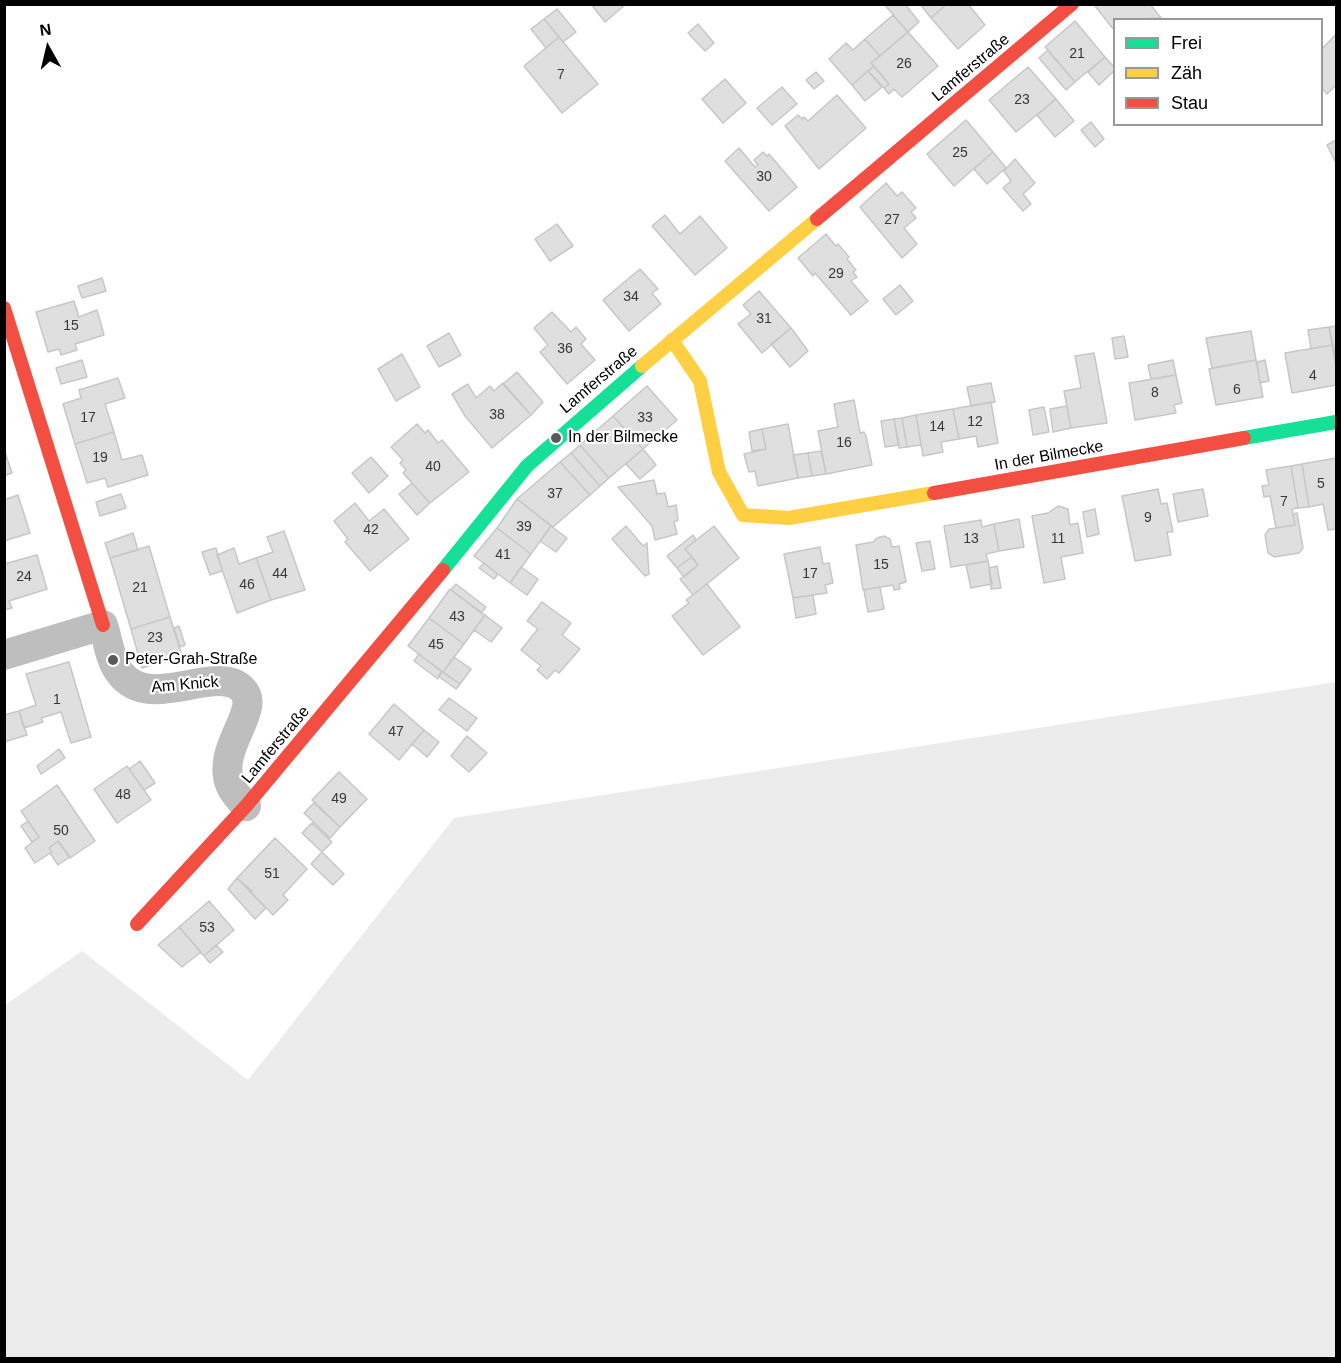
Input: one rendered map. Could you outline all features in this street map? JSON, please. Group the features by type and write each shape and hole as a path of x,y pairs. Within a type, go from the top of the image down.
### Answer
{"street":[{"name":"Lamferstraße","path":"137,924 246,806 417,604 527,466 672,339 1072,4"},
{"path":"4,308 104,625 4,655"},
{"name":"In der Bilmecke","path":"672,339 700,381 719,472 743,515 789,518 1336,422"},
{"name":"Am Knick","path":"104,625 119,673 134,686 150,690 227,682 240,687 247,696 248,706 227,755 227,770 234,793 246,806"}],"shaded area":[{"path":"1336,682 1336,1358 5,1358 5,1005 82,951 248,1080 454,818"}],"building":[{"path":"591,4 626,4 605,22"},
{"path":"884,4 905,4 919,22 908,32"},
{"path":"920,4 947,4 931,18"},
{"path":"947,4 968,4 985,25 958,49 931,18"},
{"path":"1097,4 1150,4 1161,18 1113,18 1113,29 1095,6"},
{"path":"557,9 576,32 563,42 544,19"},
{"path":"893,15 908,32 880,56 865,39"},
{"path":"544,19 559,37 546,48 531,29"},
{"path":"1075,21 1105,57 1075,82 1045,47"},
{"path":"698,24 714,43 705,51 688,33"},
{"path":"908,32 938,66 902,97 894,89 889,94 884,88 889,84 871,63"},
{"path":"1336,34 1336,85 1327,94 1323,89 1323,48"},
{"path":"559,37 598,84 562,113 524,66"},
{"path":"865,39 880,56 871,63 874,66 852,85 829,59 846,43 853,50"},
{"path":"1048,50 1075,82 1066,90 1039,58"},
{"path":"1105,57 1113,66 1113,72 1099,85 1088,72"},
{"path":"874,66 889,84 884,88 868,71"},
{"path":"1028,67 1056,99 1016,132 989,100"},
{"path":"868,71 882,87 865,101 852,85"},
{"path":"816,72 824,81 814,89 806,80"},
{"path":"725,79 746,103 723,123 702,99"},
{"path":"782,87 797,104 772,125 757,108"},
{"path":"837,95 866,128 819,169 785,126 798,115 808,121"},
{"path":"1056,99 1074,121 1055,137 1037,115"},
{"path":"966,120 993,152 954,186 927,154"},
{"path":"1091,122 1104,139 1095,147 1081,130"},
{"path":"1336,140 1336,163 1327,145"},
{"path":"739,148 755,167 758,165 754,160 763,152 767,156 769,154 797,187 769,211 725,161"},
{"path":"993,152 1006,168 987,184 974,169"},
{"path":"1015,159 1035,183 1023,194 1031,204 1023,211 1003,188 1011,181 1004,171"},
{"path":"886,183 897,196 902,192 916,208 911,212 916,218 904,228 917,244 902,258 860,207"},
{"path":"665,215 680,234 700,216 727,248 695,275 652,226"},
{"path":"557,224 573,246 550,261 535,239"},
{"path":"826,234 849,257 847,259 856,270 853,272 857,277 851,281 868,301 851,315 815,273 813,276 798,258"},
{"path":"640,269 658,289 652,293 661,304 629,331 603,300"},
{"path":"102,278 106,291 82,298 78,286"},
{"path":"900,285 913,301 896,315 883,299"},
{"path":"759,291 791,328 762,353 738,324 751,314 743,305"},
{"path":"74,301 79,317 97,310 104,335 75,344 77,350 61,355 59,349 48,352 36,312"},
{"path":"552,312 571,332 576,327 586,339 581,344 595,360 567,384 540,352 548,345 534,328"},
{"path":"1336,326 1336,353 1335,354 1329,327"},
{"path":"1329,327 1332,345 1311,349 1308,330"},
{"path":"791,328 808,351 790,367 771,344"},
{"path":"1251,331 1256,360 1212,368 1206,338"},
{"path":"449,333 461,355 439,367 427,346"},
{"path":"1124,336 1128,357 1115,359 1112,338"},
{"path":"1332,345 1336,366 1336,385 1292,393 1285,353"},
{"path":"1094,353 1107,423 1071,428 1064,391 1081,388 1075,356"},
{"path":"402,354 420,387 396,401 378,369"},
{"path":"82,360 87,377 61,384 56,368"},
{"path":"1173,360 1176,375 1151,379 1148,365"},
{"path":"1256,360 1263,397 1216,405 1209,369"},
{"path":"1265,360 1269,381 1260,383 1257,362"},
{"path":"517,372 543,402 531,415 503,384"},
{"path":"1176,375 1182,403 1174,405 1176,413 1135,420 1129,383"},
{"path":"118,378 125,398 105,404 114,432 75,444 63,404 81,398 79,390"},
{"path":"503,383 531,415 492,448 465,416 452,394 468,384 476,398 490,386 494,391"},
{"path":"991,383 995,402 971,406 967,387"},
{"path":"647,386 677,420 643,449 613,416"},
{"path":"854,400 860,433 864,432 866,436 872,465 826,474 818,431 838,427 834,404"},
{"path":"991,402 998,443 978,447 976,436 959,439 953,409"},
{"path":"1067,406 1071,428 1053,432 1050,409"},
{"path":"1044,407 1049,432 1033,435 1029,410"},
{"path":"953,409 959,439 941,442 943,452 923,456 916,415"},
{"path":"916,415 921,445 907,447 902,418"},
{"path":"613,416 643,449 609,478 580,445"},
{"path":"902,418 907,447 899,448 894,419"},
{"path":"894,419 899,445 885,447 881,421"},
{"path":"417,424 425,433 428,430 438,443 442,440 469,472 430,503 403,473 406,470 400,463 403,460 391,447"},
{"path":"788,424 798,478 758,486 755,471 749,472 744,454 766,449 762,429"},
{"path":"762,429 766,449 752,451 749,432"},
{"path":"114,432 122,460 142,455 148,475 108,487 105,478 87,483 75,444"},
{"path":"580,445 609,478 600,486 571,453"},
{"path":"4,449 12,473 4,476"},
{"path":"643,449 656,465 640,479 626,464"},
{"path":"821,451 826,474 812,476 808,453"},
{"path":"571,453 600,486 590,495 560,462"},
{"path":"808,453 812,476 798,478 793,455"},
{"path":"371,457 388,476 369,493 352,473"},
{"path":"1336,458 1336,529 1328,530 1323,504 1309,507 1302,464"},
{"path":"560,462 590,495 553,527 517,499"},
{"path":"1302,464 1309,507 1298,508 1291,466"},
{"path":"1291,466 1298,508 1292,509 1295,525 1276,528 1270,496 1264,497 1262,486 1269,485 1266,470"},
{"path":"654,480 657,494 665,493 668,507 676,505 678,520 674,522 677,534 655,540 652,526 618,487"},
{"path":"412,483 430,503 417,515 399,494"},
{"path":"1158,489 1161,504 1167,503 1173,532 1167,532 1171,555 1135,561 1122,496"},
{"path":"1203,489 1208,516 1178,522 1173,494"},
{"path":"121,494 126,508 100,516 96,502"},
{"path":"18,495 30,533 4,541 4,500"},
{"path":"517,499 551,526 531,554 497,528"},
{"path":"355,503 369,521 384,509 409,539 370,571 345,542 348,539 334,521"},
{"path":"1058,506 1068,509 1070,525 1078,523 1083,553 1061,557 1065,579 1044,583 1032,516 1048,513"},
{"path":"1095,509 1099,534 1087,537 1083,512"},
{"path":"1297,513 1303,548 1299,553 1274,557 1268,553 1265,535 1269,529 1295,525 1293,514"},
{"path":"1019,519 1024,547 999,551 994,524"},
{"path":"981,520 982,527 994,524 999,551 986,554 988,561 951,567 944,526"},
{"path":"551,526 567,538 556,552 540,541"},
{"path":"626,526 643,546 647,543 649,574 645,576 612,539"},
{"path":"714,526 739,558 693,595 680,579 698,565 685,549"},
{"path":"497,528 531,554 510,583 474,556"},
{"path":"284,531 305,590 271,600 256,558 273,552 267,537"},
{"path":"133,533 138,550 110,558 105,543"},
{"path":"693,535 696,540 685,549 692,557 677,568 667,556"},
{"path":"884,536 890,539 892,547 899,546 906,582 899,584 900,589 894,590 893,585 863,590 856,545 873,542"},
{"path":"930,541 935,569 922,571 916,543"},
{"path":"149,546 170,617 131,629 110,558"},
{"path":"820,547 823,564 829,563 833,583 825,585 827,593 793,598 784,554"},
{"path":"216,548 222,571 210,575 202,552"},
{"path":"234,548 239,564 256,558 271,600 237,613 217,555"},
{"path":"37,555 47,589 9,601 12,608 4,610 4,564"},
{"path":"692,557 698,565 684,577 677,568"},
{"path":"988,561 992,584 971,588 966,565"},
{"path":"484,563 498,574 494,579 479,568"},
{"path":"997,566 1001,588 991,589 989,568"},
{"path":"521,567 538,579 527,595 510,583"},
{"path":"456,584 486,607 481,613 451,590"},
{"path":"707,584 740,627 703,655 672,616 689,603 686,600"},
{"path":"880,587 884,609 868,612 864,590"},
{"path":"450,589 485,615 464,644 429,618"},
{"path":"813,595 816,614 796,618 793,598"},
{"path":"542,602 571,623 562,635 580,649 559,673 555,670 547,679 537,670 541,666 521,650 538,629 527,621"},
{"path":"485,615 502,628 491,642 474,630"},
{"path":"170,617 182,656 142,668 131,629"},
{"path":"429,618 464,644 443,672 408,646"},
{"path":"179,626 185,645 180,647 174,628"},
{"path":"419,654 442,672 438,679 414,661"},
{"path":"454,657 471,669 460,684 443,672"},
{"path":"69,662 91,737 71,743 61,712 41,718 43,722 24,728 19,711 36,705 26,674"},
{"path":"442,672 460,684 456,689 438,676"},
{"path":"449,698 477,718 467,731 439,710"},
{"path":"394,704 424,730 399,760 369,734"},
{"path":"19,711 27,735 4,742 4,715"},
{"path":"424,730 439,742 427,757 412,744"},
{"path":"467,736 487,753 469,772 451,756"},
{"path":"59,749 65,758 41,774 37,766"},
{"path":"140,761 155,783 144,790 129,769"},
{"path":"127,766 151,800 117,823 94,789"},
{"path":"339,772 367,799 340,827 312,800"},
{"path":"57,785 95,841 70,858 58,841 49,848 52,851 50,853 35,863 25,848 39,837 21,811"},
{"path":"314,803 340,827 330,838 304,813"},
{"path":"28,821 39,837 32,842 21,826"},
{"path":"312,823 332,842 322,852 302,833"},
{"path":"275,838 307,869 283,895 288,900 273,915 237,878"},
{"path":"58,841 70,857 58,865 49,848"},
{"path":"322,852 344,874 333,885 311,864"},
{"path":"237,878 266,908 255,919 228,889"},
{"path":"209,901 234,930 204,956 179,927"},
{"path":"179,927 201,952 182,967 158,945"},
{"path":"216,945 223,952 210,963 204,956"}],"traffic: fast":[{"path":"443,570 527,466 642,366"},
{"path":"1244,438 1336,422"}],"traffic: slow":[{"path":"642,366 817,219"},
{"path":"672,340 700,381 719,472 743,515 789,518 934,493"}],"traffic: jam":[{"path":"817,219 1072,4"},
{"path":"4,308 103,625"},
{"path":"934,493 1244,438"},
{"path":"137,924 246,806 443,570"}],"place":[{"name":"In der Bilmecke","path":"556,438"},
{"name":"Peter-Grah-Straße","path":"113,660"}]}
